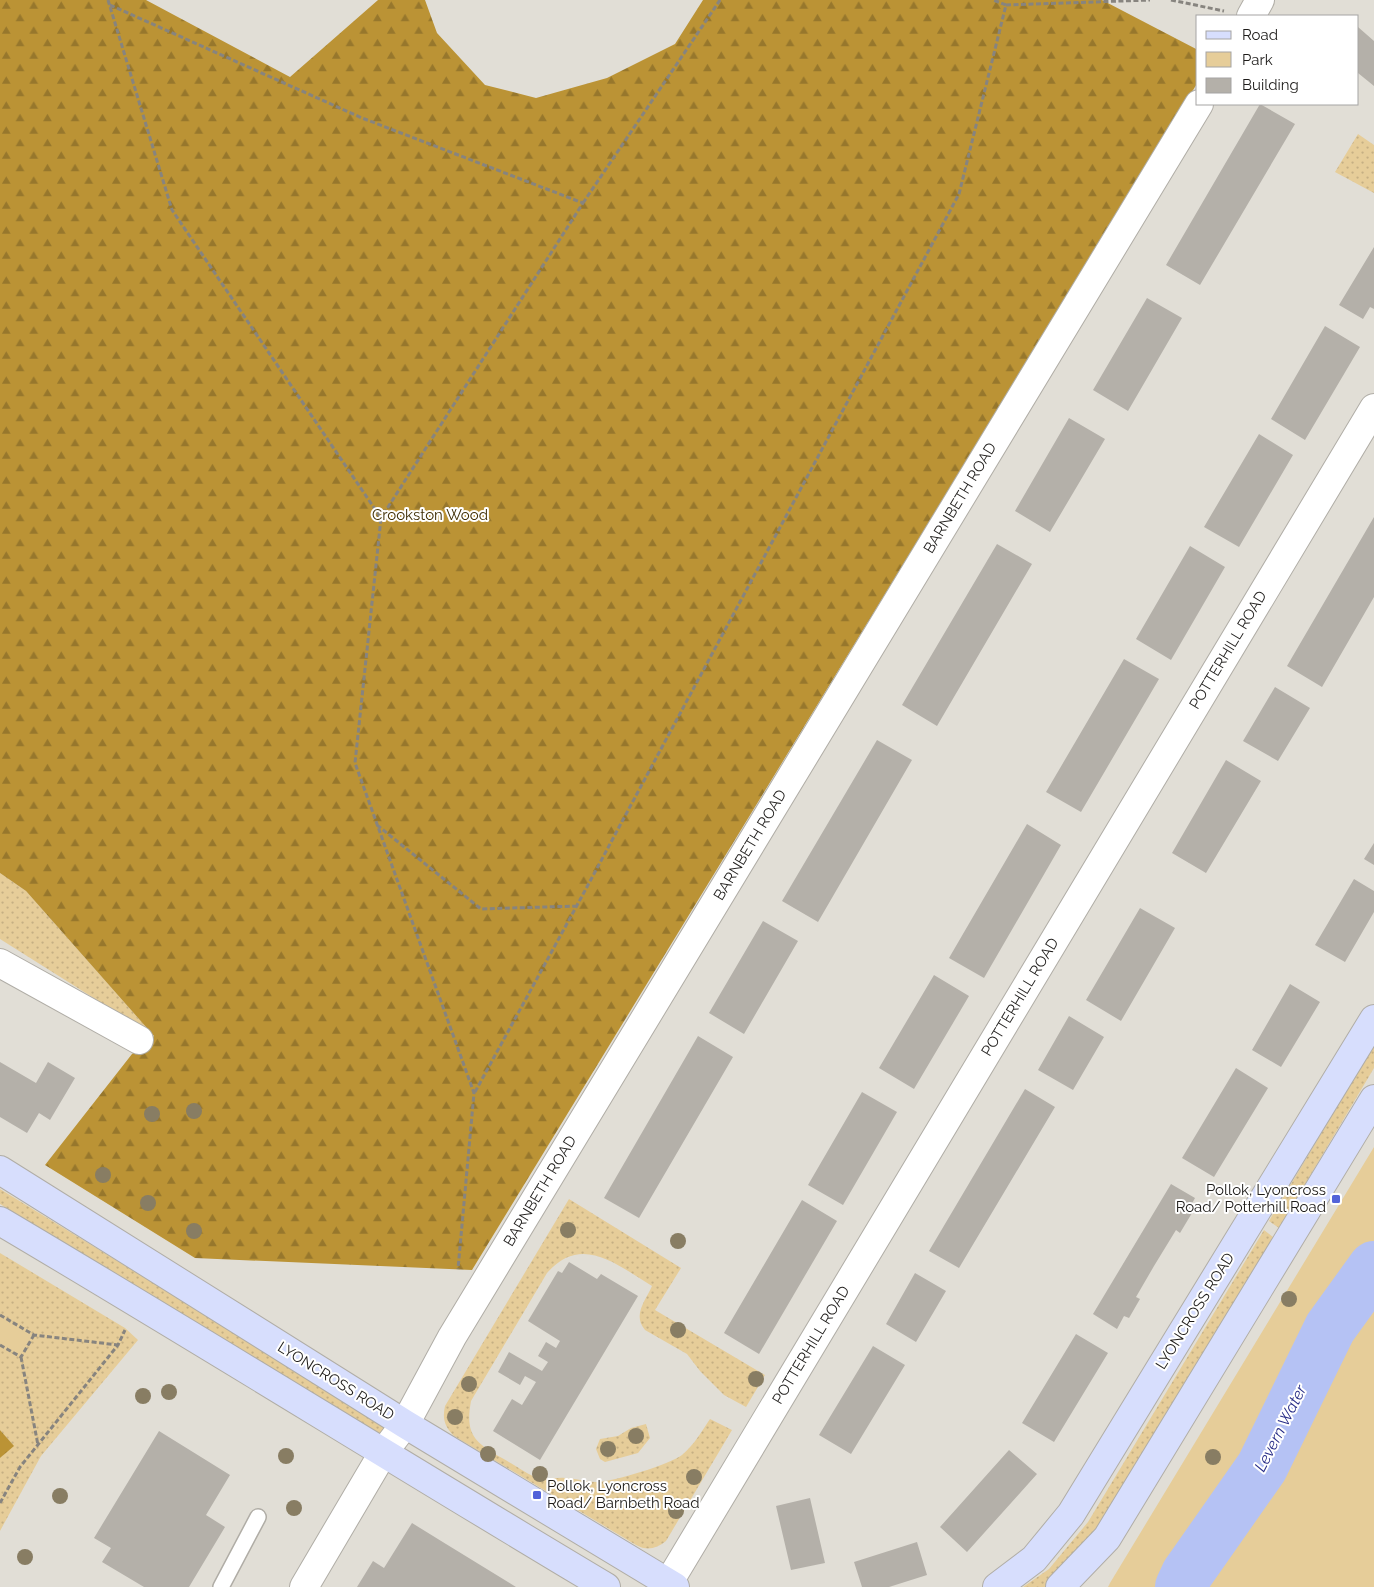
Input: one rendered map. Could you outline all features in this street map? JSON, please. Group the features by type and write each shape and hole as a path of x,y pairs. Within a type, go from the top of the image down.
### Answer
{"street":[{"path":"1252,15 1260,0"},
{"name":"BARNBETH ROAD","path":"304,1587 383,1453 405,1424 452,1337 1198,105"},
{"name":"POTTERHILL ROAD","path":"670,1586 1374,408"},
{"path":"0,963 139,1040"},
{"name":"LYONCROSS ROAD","path":"997,1587 1034,1560 1070,1514 1374,1019"},
{"path":"1060,1587 1107,1538 1374,1099"},
{"name":"LYONCROSS ROAD","path":"0,1170 405,1424 670,1586"},
{"path":"0,1221 139,1303 606,1587"}],"lane":[{"path":"221,1587 258,1517"}],"path":[{"path":"108,0 172,210 381,518"},
{"path":"474,1093 355,764 381,518 583,203 720,0"},
{"path":"993,0 1006,5 1150,0"},
{"path":"1171,0 1246,15"},
{"path":"109,4 362,118 583,203"},
{"path":"457,1279 474,1093 577,906 959,194 1006,5"},
{"path":"377,824 481,909 577,906"},
{"path":"0,1503 20,1467 118,1345 139,1303"},
{"path":"0,1315 34,1335 118,1345"},
{"path":"34,1335 21,1357 38,1445"},
{"path":"0,1345 21,1357"}],"green space":[{"name":"Crookston Wood","path":"0,0 146,0 290,77 378,0 425,0 437,33 485,85 536,98 607,78 675,44 703,0 1102,0 1196,49 1196,85 472,1270 195,1258 45,1165 132,1054 154,1036 26,891 0,873"},
{"path":"1358,134 1374,145 1374,193 1335,172"},
{"path":"0,873 26,891 154,1036 0,939"},
{"path":"1374,1045 1374,1068 1279,1228 1269,1221"},
{"path":"1374,1147 1374,1587 1108,1587 1110,1583"},
{"path":"0,1189 393,1430 384,1440 0,1204"},
{"path":"569,1199 681,1268 655,1310 765,1375 746,1407 724,1395 700,1371 687,1354 645,1330 641,1324 640,1313 652,1286 613,1262 586,1254 573,1255 560,1261 547,1273 471,1401 469,1422 471,1429 478,1442 484,1447 535,1477 542,1479 569,1478 595,1482 626,1476 675,1459 682,1455 698,1438 710,1419 732,1430 666,1541 659,1546 651,1548 636,1545 454,1436 445,1422 445,1406"},
{"path":"1264,1230 1273,1237 1098,1529 1047,1587 1023,1587 1049,1569 1088,1522"},
{"path":"0,1253 125,1328 138,1340 41,1456 0,1531 0,1458 13,1446 0,1430"},
{"path":"0,1315 34,1335 21,1357 0,1345"},
{"path":"646,1424 650,1438 638,1453 605,1462 600,1459 596,1449 600,1439 618,1436 631,1428"},
{"path":"0,1430 14,1446 0,1458"}],"building":[{"path":"1359,28 1374,41 1374,86 1359,74"},
{"path":"1259,105 1295,124 1200,285 1166,265"},
{"path":"1374,247 1374,309 1370,307 1363,319 1339,305"},
{"path":"1147,298 1182,318 1128,411 1093,390"},
{"path":"1325,326 1360,347 1305,440 1271,419"},
{"path":"1069,418 1105,439 1050,532 1015,511"},
{"path":"1259,434 1293,455 1239,547 1204,527"},
{"path":"1374,517 1374,597 1322,687 1287,666"},
{"path":"997,544 1032,564 937,726 902,705"},
{"path":"1190,546 1225,567 1171,660 1136,639"},
{"path":"1124,659 1159,679 1081,812 1046,792"},
{"path":"1275,687 1310,708 1278,761 1243,741"},
{"path":"877,740 912,760 818,922 782,901"},
{"path":"1226,760 1261,781 1206,873 1172,853"},
{"path":"1027,824 1061,845 984,978 949,958"},
{"path":"1374,843 1374,865 1364,859"},
{"path":"1354,879 1374,891 1374,912 1345,962 1315,945"},
{"path":"1140,908 1175,928 1121,1021 1086,1000"},
{"path":"763,921 798,941 744,1034 709,1013"},
{"path":"934,975 969,996 914,1089 879,1068"},
{"path":"1290,984 1320,1002 1281,1067 1252,1050"},
{"path":"1069,1016 1104,1037 1073,1090 1038,1070"},
{"path":"698,1036 733,1057 639,1218 604,1198"},
{"path":"0,1062 36,1083 48,1062 75,1078 50,1120 39,1113 27,1133 0,1117"},
{"path":"1236,1068 1268,1088 1214,1177 1182,1158"},
{"path":"1025,1089 1055,1107 959,1268 929,1251"},
{"path":"862,1092 897,1112 843,1205 808,1185"},
{"path":"1171,1184 1195,1198 1188,1211 1192,1213 1180,1233 1176,1230 1136,1297 1140,1299 1129,1318 1124,1316 1117,1329 1093,1314"},
{"path":"802,1200 837,1221 759,1354 724,1333"},
{"path":"569,1262 597,1279 601,1274 638,1296 540,1460 493,1431 512,1399 522,1405 536,1382 525,1376 520,1385 498,1372 509,1352 542,1371 548,1362 538,1356 546,1342 556,1348 560,1341 528,1321 558,1271 562,1273"},
{"path":"915,1273 946,1291 916,1342 886,1324"},
{"path":"1076,1334 1108,1353 1054,1442 1022,1423"},
{"path":"873,1346 905,1365 851,1454 819,1435"},
{"path":"159,1431 230,1475 206,1515 225,1527 189,1587 144,1587 102,1562 111,1548 94,1538"},
{"path":"1009,1450 1037,1474 967,1552 940,1527"},
{"path":"810,1498 825,1563 791,1570 776,1506"},
{"path":"412,1523 516,1587 357,1587 373,1561 384,1568"},
{"path":"917,1542 927,1575 889,1587 862,1587 854,1562"}],"waterway":[{"name":"Levern Water","path":"1181,1587 1187,1574 1262,1467 1330,1328 1374,1267"}],"place":[{"name":"Pollok, Lyoncross Road/ Potterhill Road","path":"1336,1199"},
{"name":"Pollok, Lyoncross Road/ Barnbeth Road","path":"537,1495"}]}
